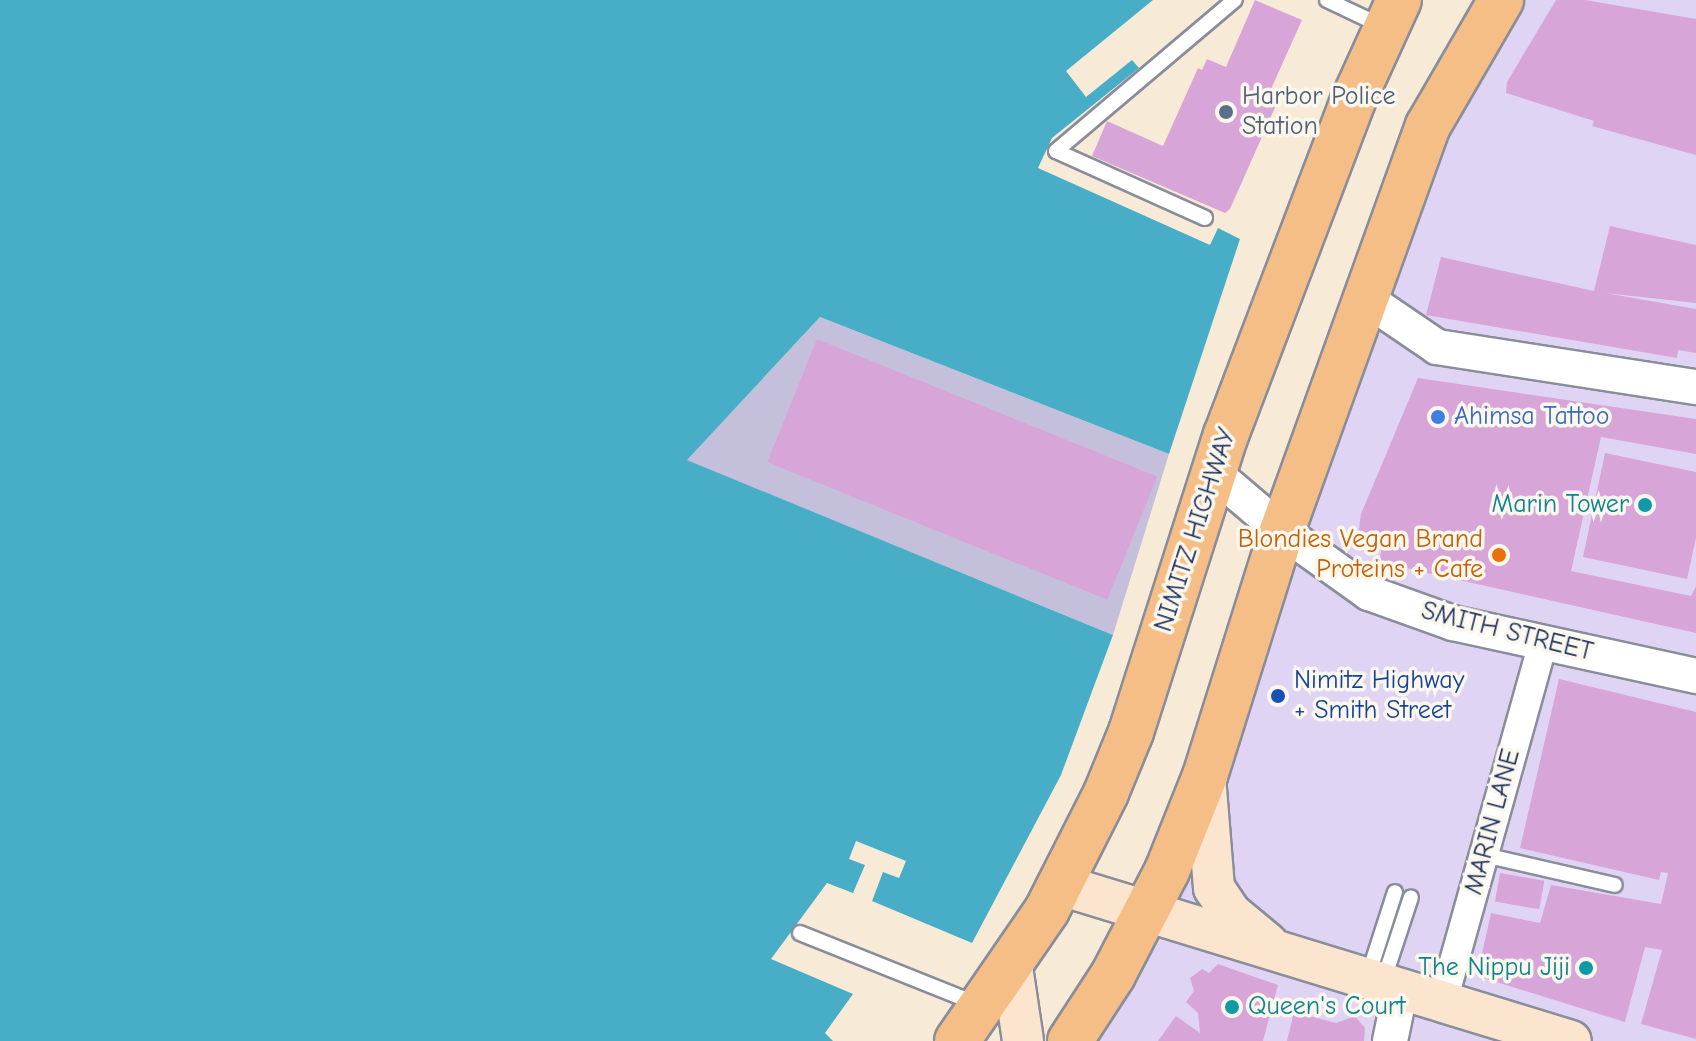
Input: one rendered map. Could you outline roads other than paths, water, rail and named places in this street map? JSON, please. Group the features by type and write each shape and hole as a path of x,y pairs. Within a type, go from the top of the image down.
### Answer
{"main road":[{"path":"1070,1041 1147,911 1205,776 1282,531 1428,126 1501,0"},
{"name":"NIMITZ HIGHWAY","path":"957,1041 1012,967 1061,885 1131,732 1215,474 1347,116 1392,14"},
{"path":"1205,776 1214,888 1231,913 1279,953"},
{"path":"1061,885 1443,1001 1545,1037"},
{"path":"1012,967 1023,1041"}],"street":[{"path":"1365,298 1437,347 1696,387"},
{"name":"SMITH STREET","path":"1215,474 1282,531 1369,593 1453,623 1696,676"},
{"name":"MARIN LANE","path":"1443,1001 1543,644"},
{"path":"1384,983 1390,1041"}],"lane":[{"path":"1205,218 1056,151 1235,0"},
{"path":"1327,0 1392,14"},
{"path":"1484,855 1615,885"},
{"path":"1384,983 1395,892"},
{"path":"1384,983 1411,897"},
{"path":"800,933 983,1006"}],"water":[{"path":"0,0 1153,0 1066,71 1086,97 1132,60 1139,68 1052,138 1038,168 1210,245 1218,228 1240,239 1169,454 820,317 687,460 1113,635 1061,775 972,943 872,901 883,872 899,878 906,861 856,841 849,859 865,865 853,893 827,883 771,959 853,994 825,1033 833,1041 0,1041"}],"place":[{"name":"Harbor Police Station","path":"1226,112"},
{"name":"Ahimsa Tattoo","path":"1438,417"},
{"name":"Marin Tower","path":"1645,505"},
{"name":"Blondies Vegan Brand Proteins + Cafe","path":"1499,555"},
{"name":"Nimitz Highway + Smith Street","path":"1278,696"},
{"name":"The Nippu Jiji","path":"1586,968"},
{"name":"Queen's Court","path":"1232,1007"}]}
